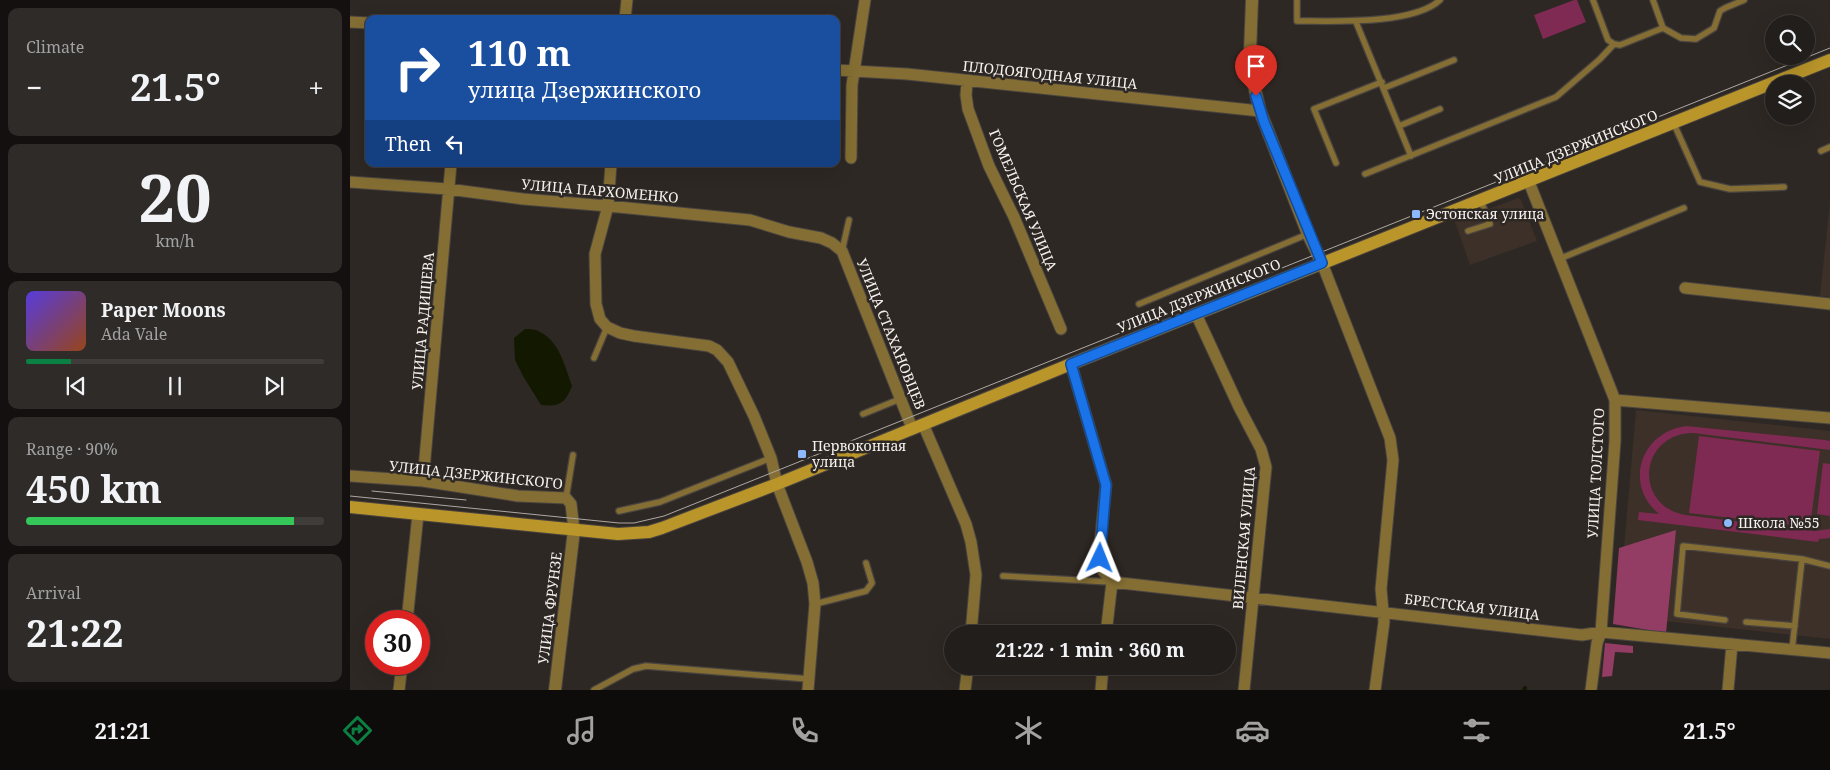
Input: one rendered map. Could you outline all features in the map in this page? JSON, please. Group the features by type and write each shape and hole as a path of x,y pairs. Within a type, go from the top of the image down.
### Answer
{"main road":[{"name":"УЛИЦА ДЗЕРЖИНСКОГО","path":"350,507 618,534 649,532 686,520 777,484 1071,364 1830,60"}],"street":[{"path":"625,15 627,0"},
{"path":"851,158 852,85 865,0"},
{"path":"1252,0 1250,53 1253,81 1260,111 1308,234 1322,263 1393,449 1381,589 1384,622 1375,690"},
{"path":"350,22 365,23"},
{"name":"ПЛОДОЯГОДНАЯ УЛИЦА","path":"840,70 908,74 967,82 1260,111"},
{"name":"ГОМЕЛЬСКАЯ УЛИЦА","path":"967,82 968,109 989,166 1014,217 1060,329"},
{"name":"УЛИЦА РАДИЩЕВА","path":"423,480 437,339 451,167"},
{"path":"611,167 608,206 595,254 597,311 600,319 607,327 620,333 703,345 717,350 728,362 754,416 771,458 777,484 807,562 813,583 816,604 809,684"},
{"name":"УЛИЦА ПАРХОМЕНКО","path":"350,182 448,189 523,199 750,220 789,232 821,238 832,243 842,251"},
{"name":"УЛИЦА ТОЛСТОГО","path":"1529,182 1615,400 1615,441 1601,632 1597,643 1591,690"},
{"name":"УЛИЦА СТАХАНОВЦЕВ","path":"842,251 901,399 918,426 966,524 976,575 972,625"},
{"path":"1686,288 1830,304"},
{"name":"ВИЛЕНСКАЯ УЛИЦА","path":"1196,314 1239,407 1265,457 1266,476 1257,544 1254,598 1244,690"},
{"path":"1071,364 1106,485 1100,558 1103,571 1112,582 1107,625"},
{"path":"1615,400 1830,418"},
{"name":"УЛИЦА ДЗЕРЖИНСКОГО","path":"350,476 423,480 518,496 566,498 571,504 574,530"},
{"path":"407,610 418,514"},
{"name":"УЛИЦА ФРУНЗЕ","path":"555,690 574,530"},
{"name":"БРЕСТСКАЯ УЛИЦА","path":"1112,582 1582,635 1601,632 1830,653"},
{"path":"1728,690 1732,644"},
{"path":"399,690 401,675"},
{"path":"966,690 967,675"},
{"path":"1101,690 1102,675"}],"lane":[{"path":"1297,0 1297,21 1356,22 1420,12 1430,8 1440,0"},
{"path":"1593,0 1608,40 1614,44 1620,45 1663,28"},
{"path":"1653,0 1663,28 1681,38 1696,39 1714,28 1720,12 1744,0"},
{"path":"1356,22 1411,156"},
{"path":"1365,174 1556,97 1600,59 1614,44"},
{"path":"1336,163 1314,109 1454,60"},
{"path":"1399,126 1440,109"},
{"path":"1674,124 1700,182 1730,189 1784,187"},
{"path":"1821,151 1830,147"},
{"path":"1468,231 1490,224 1481,201"},
{"path":"1560,259 1684,208"},
{"path":"842,251 849,220"},
{"path":"1139,304 1308,234"},
{"path":"594,358 607,327"},
{"path":"863,414 901,399"},
{"path":"566,498 573,455"},
{"path":"619,511 660,502 771,458"},
{"path":"1725,620 1677,614 1683,546 1802,559 1830,566"},
{"path":"1792,650 1802,559"},
{"path":"816,604 866,591 872,583 866,563"},
{"path":"1003,576 1112,582"},
{"path":"1746,622 1795,626"},
{"path":"594,690 633,669 646,666 747,675 809,684"}],"shaded area":[{"path":"1577,0 1586,22 1543,39 1534,15"},
{"path":"1518,198 1521,200 1537,241 1470,265 1455,222"},
{"path":"1830,202 1830,297 1820,296"},
{"path":"525,329 537,330 547,336 561,356 572,386 561,403 541,405 515,360 514,338"},
{"name":"Школа №55","path":"1636,410 1830,431 1830,639 1618,616"},
{"path":"1686,426 1825,440 1830,441 1830,450 1693,433 1675,436 1662,445 1653,457 1649,471 1650,485 1657,498 1668,509 1685,515 1814,531 1830,529 1830,538 1819,539 1818,542 1638,520 1639,512 1659,514 1648,502 1642,488 1640,475 1642,461 1648,449 1658,438 1670,430"},
{"path":"1699,436 1820,451 1810,527 1689,513"},
{"path":"1823,463 1830,464 1830,516 1817,514"},
{"path":"1676,530 1666,633 1613,624 1619,548"},
{"path":"1605,643 1633,646 1633,653 1615,652 1612,676 1602,677"}],"tram line":[{"path":"350,496 619,523 634,523 664,516 1830,48"},
{"path":"372,491 466,500"}],"place":[{"name":"Эстонская улица","path":"1416,214"},
{"name":"Первоконная улица","path":"802,454"},
{"name":"Школа №55","path":"1728,523"}],"route":[{"path":"1100,558 1106,485 1071,364 1322,263 1308,234 1264,122 1256,96"}]}
